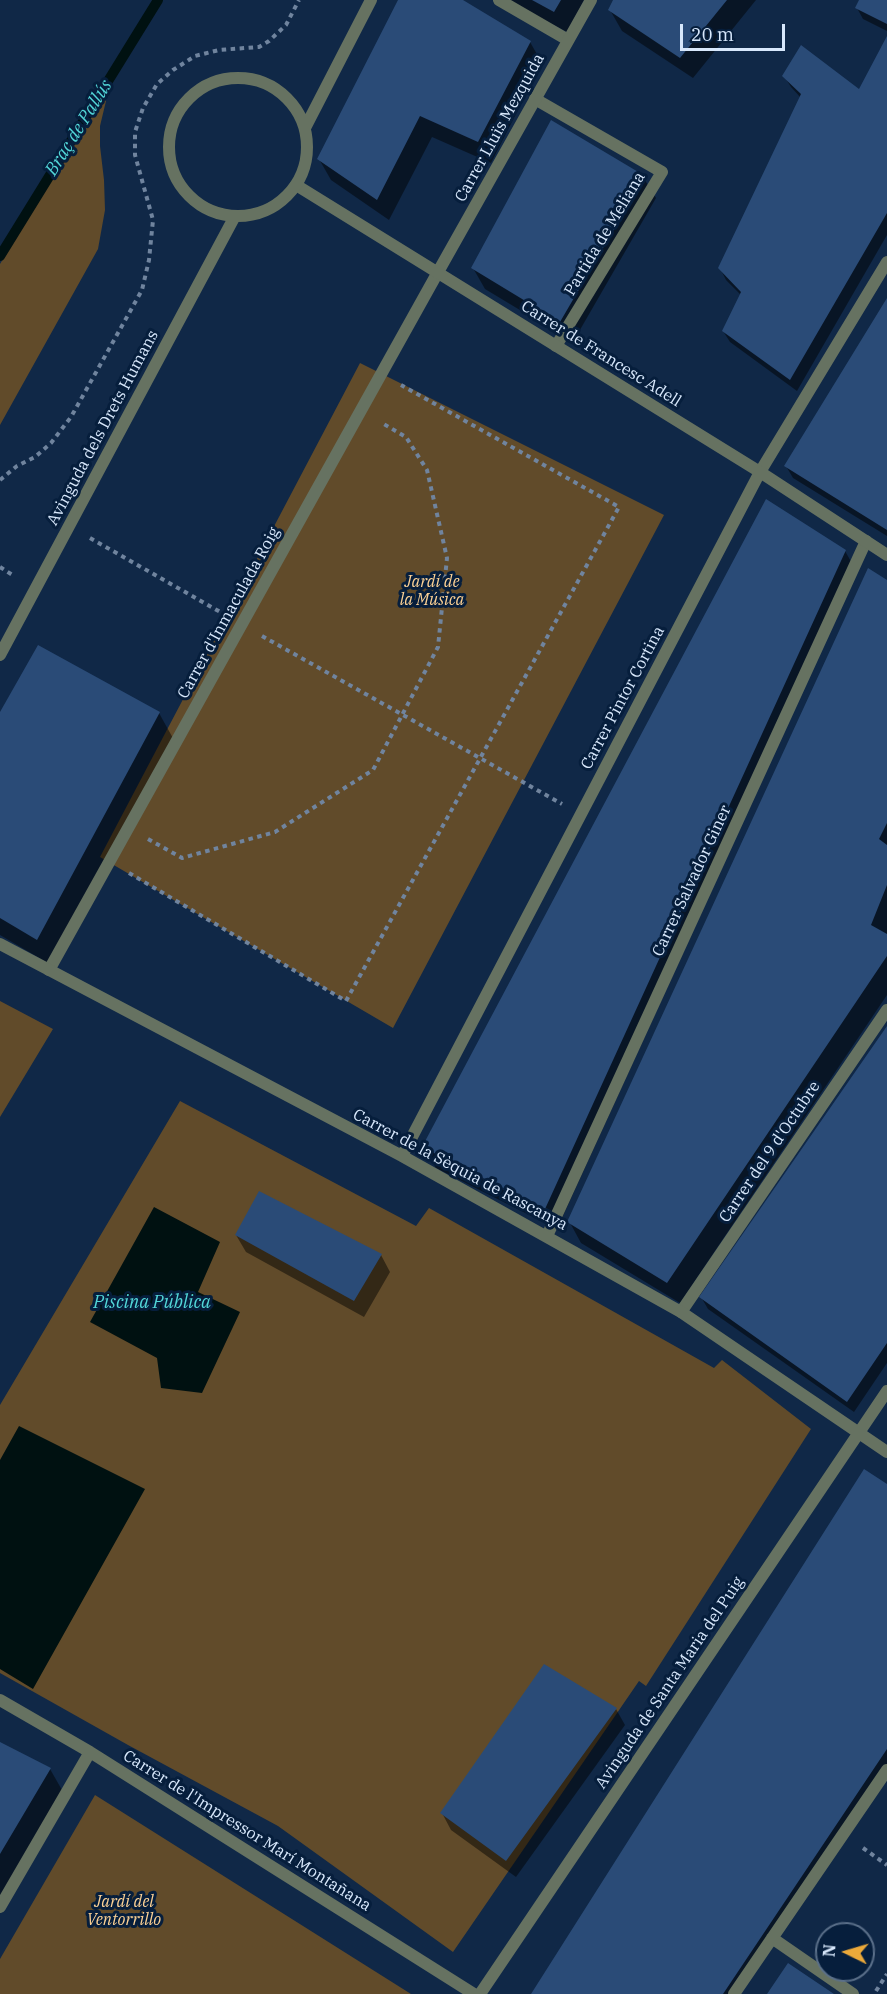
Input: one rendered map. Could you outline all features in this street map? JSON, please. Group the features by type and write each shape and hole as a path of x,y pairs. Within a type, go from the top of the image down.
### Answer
{"street":[{"path":"305,128 371,0"},
{"path":"499,0 568,40"},
{"name":"Carrer Lluïs Mezquida","path":"438,272 591,0"},
{"path":"234,77 257,80 279,90 295,107 305,128 307,147 304,167 296,185 269,209 252,215 235,216 212,212 192,199 178,181 170,159 169,135 177,114 192,95 212,82 234,77"},
{"name":"Partida de Meliana","path":"535,99 662,172 556,346"},
{"name":"Carrer de Francesc Adell","path":"296,185 760,472 887,555"},
{"name":"Avinguda dels Drets Humans","path":"0,655 235,216"},
{"name":"Carrer Pintor Cortina","path":"402,1156 760,472 887,262"},
{"name":"Carrer d'Inmaculada Roig","path":"49,970 438,272"},
{"name":"Carrer Salvador Giner","path":"547,1236 866,541"},
{"name":"Carrer de la Sèquia de Rascanya","path":"0,944 402,1156 681,1312 887,1452"},
{"name":"Carrer del 9 d'Octubre","path":"681,1312 887,1010"},
{"name":"Avinguda de Santa Maria del Puig","path":"480,1994 887,1391"},
{"name":"Carrer de l'Impressor Marí Montañana","path":"0,1700 90,1752 474,1994"},
{"path":"0,1907 90,1752"},
{"path":"734,1994 887,1770"},
{"path":"772,1938 853,1994"}],"path":[{"path":"0,480 17,466 36,457 72,417 142,290 149,260 153,220 135,155 135,132 143,108 157,84 195,56 219,50 259,47 286,25 299,0"},
{"path":"110,862 346,1001 619,507 381,374"},
{"path":"128,829 182,858 275,832 373,770 438,647 447,558 427,470 406,436 361,411"},
{"path":"69,527 581,814"},
{"path":"873,1994 887,1974"}],"green space":[{"path":"101,98 106,101 100,126 105,210 98,249 0,425 0,264"},
{"name":"Jardí de la Música","path":"360,363 664,515 393,1028 100,857"},
{"path":"0,1001 53,1029 0,1117"},
{"path":"180,1101 416,1226 429,1208 714,1368 722,1360 811,1429 646,1686 639,1681 453,1952 278,1826 0,1673 0,1405"},
{"name":"Jardí del Ventorrillo","path":"95,1795 411,1994 0,1994 0,1959"}],"water":[{"name":"Piscina Pública","path":"154,1207 220,1242 198,1292 240,1312 202,1393 161,1388 157,1358 90,1322"},
{"path":"19,1426 145,1489 33,1689 0,1669 0,1460"}],"building":[{"path":"398,0 463,0 531,41 478,142 420,116 377,200 317,159"},
{"path":"532,0 561,0 554,12"},
{"path":"613,0 727,0 680,58 608,10"},
{"path":"859,0 887,0 887,24 855,8"},
{"path":"887,36 887,213 790,380 722,331 741,292 718,268 801,94 782,76 801,45 859,89"},
{"path":"551,120 645,176 560,322 471,268"},
{"path":"887,298 887,530 784,466"},
{"path":"766,499 846,550 545,1209 422,1147"},
{"path":"868,568 887,580 887,823 879,839 887,845 887,885 871,925 887,934 887,956 667,1283 567,1222"},
{"path":"38,645 160,712 37,940 0,918 0,712"},
{"path":"887,1026 887,1343 847,1402 699,1297"},
{"path":"259,1191 382,1254 354,1301 235,1235"},
{"path":"864,1469 887,1484 887,1749 723,1994 531,1994"},
{"path":"544,1664 617,1708 506,1861 440,1813"},
{"path":"0,1742 51,1768 0,1854"},
{"path":"788,1963 834,1994 767,1994"}],"waterway":[{"name":"Braç de Pallús","path":"0,256 158,0"}]}
